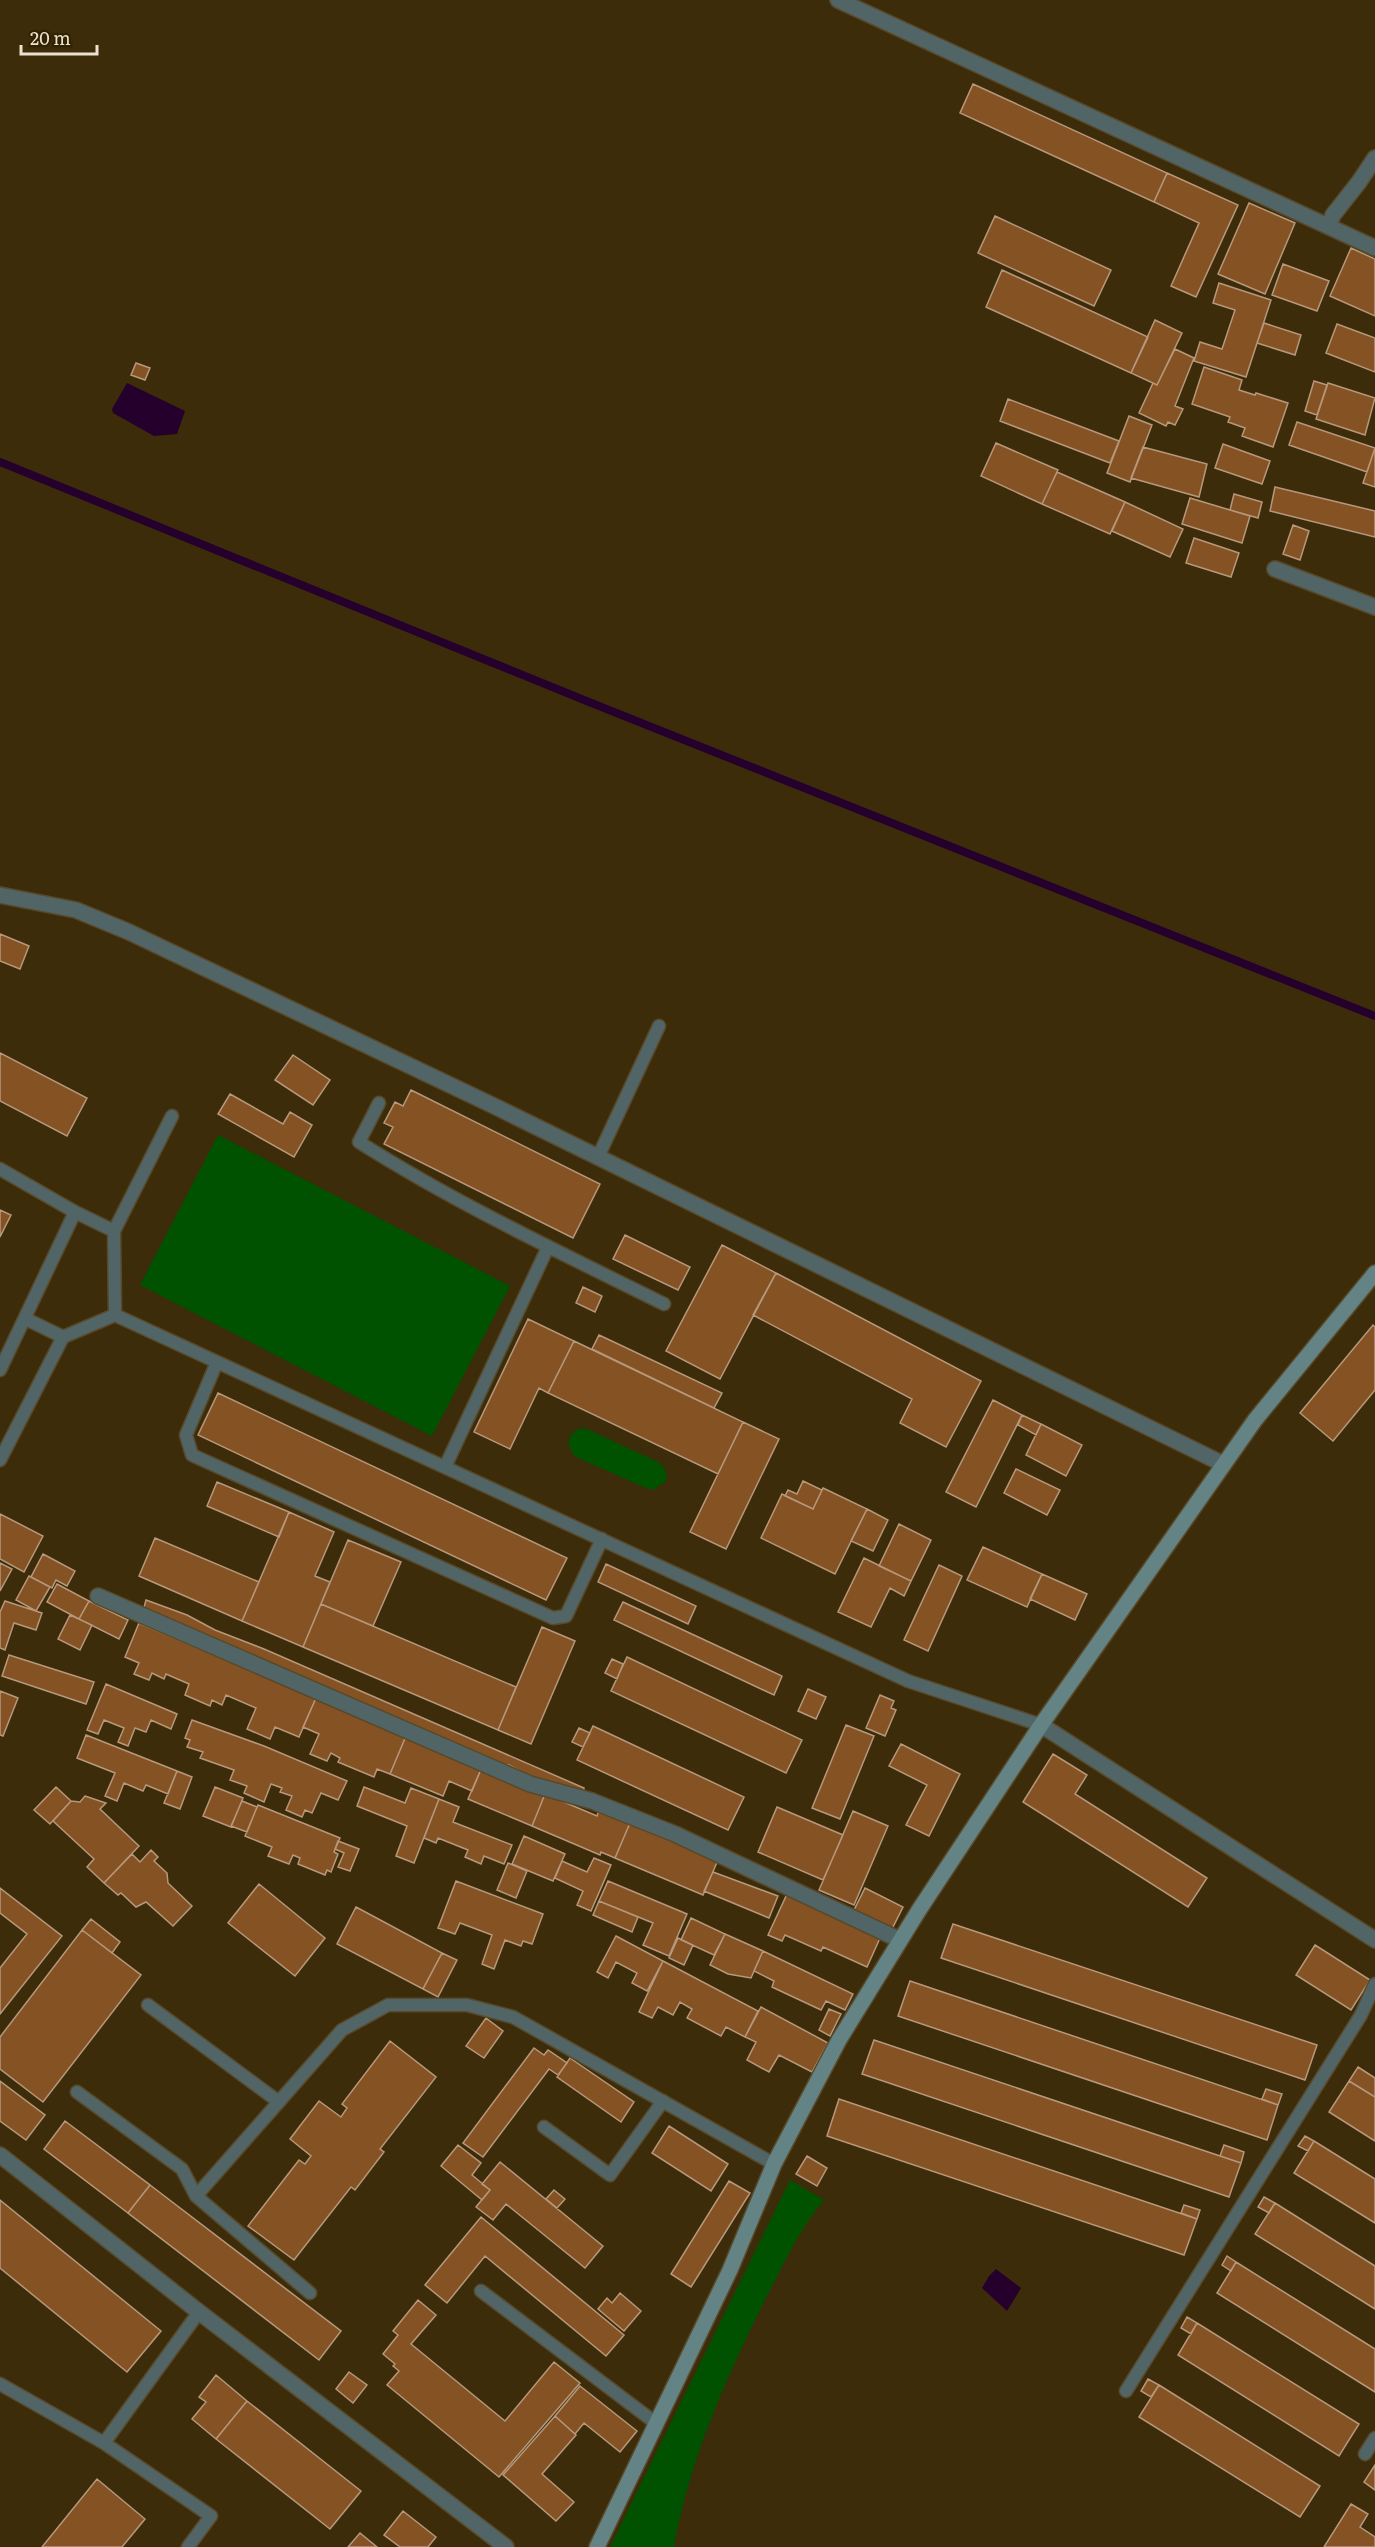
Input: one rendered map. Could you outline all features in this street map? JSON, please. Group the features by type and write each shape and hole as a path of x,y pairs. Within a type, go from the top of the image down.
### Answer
{"street":[{"path":"838,0 1375,248"},
{"path":"1329,226 1333,215 1375,158"},
{"path":"1275,569 1375,607"},
{"path":"0,895 76,910 129,932 598,1157 1223,1464"},
{"path":"599,2546 730,2270 774,2164 839,2040 900,1940 1041,1725 1223,1464 1255,1420 1375,1274"},
{"path":"98,1596 530,1784 592,1801 675,1834 900,1940"},
{"path":"1041,1725 1375,1940"},
{"path":"0,2155 199,2312 506,2547"}],"lane":[{"path":"598,1157 659,1026"},
{"path":"379,1103 358,1142 393,1164 664,1304"},
{"path":"115,1315 114,1231 172,1116"},
{"path":"0,1169 75,1212 114,1231"},
{"path":"0,1370 75,1212"},
{"path":"444,1467 548,1246"},
{"path":"0,1460 63,1337 115,1315 908,1681 1041,1725"},
{"path":"26,1319 63,1337"},
{"path":"217,1362 186,1435 192,1455 553,1618 567,1616 602,1539"},
{"path":"1126,2391 1361,2015 1375,1984"},
{"path":"148,2004 279,2102"},
{"path":"196,2196 342,2030 388,2005 467,2005 513,2017 774,2164"},
{"path":"77,2092 182,2169 196,2196 310,2293"},
{"path":"544,2127 610,2175 663,2101"},
{"path":"481,2290 657,2424"},
{"path":"104,2443 199,2312"},
{"path":"0,2384 104,2443 211,2516 188,2547"},
{"path":"1365,2454 1375,2438"}],"green space":[{"path":"218,1135 510,1286 432,1436 140,1285"},
{"path":"582,1428 658,1462 665,1470 666,1481 653,1490 576,1457 570,1449 569,1440 573,1433"},
{"path":"790,2180 824,2200 800,2233 787,2257 725,2386 689,2482 674,2547 610,2547"}],"shaded area":[{"path":"127,383 185,411 177,434 154,436 113,413 112,409"},
{"path":"996,2269 1021,2288 1007,2311 982,2288"}],"building":[{"path":"973,84 1167,173 1154,202 960,113"},
{"path":"1167,173 1238,205 1196,297 1171,286 1199,223 1154,202"},
{"path":"1249,203 1295,223 1265,294 1218,274"},
{"path":"995,216 1111,270 1094,306 978,253"},
{"path":"1351,248 1375,259 1375,316 1330,296"},
{"path":"1283,264 1329,281 1317,311 1272,295"},
{"path":"1002,270 1148,337 1131,373 986,307"},
{"path":"1219,283 1271,300 1246,377 1194,361 1200,342 1222,349 1235,310 1213,303"},
{"path":"1155,320 1182,333 1157,385 1131,373"},
{"path":"1264,323 1301,335 1295,355 1257,343"},
{"path":"1337,324 1375,338 1375,372 1326,353"},
{"path":"1175,349 1194,358 1175,406 1183,409 1175,425 1168,422 1166,426 1139,413 1153,383 1157,385"},
{"path":"136,363 150,368 145,380 131,375"},
{"path":"1204,367 1242,380 1239,390 1288,403 1273,447 1242,436 1245,428 1228,422 1230,417 1192,404"},
{"path":"1314,381 1327,385 1317,415 1305,411"},
{"path":"1328,383 1375,398 1365,435 1316,419"},
{"path":"1008,399 1119,441 1110,463 1000,421"},
{"path":"1129,416 1152,425 1130,482 1107,473"},
{"path":"1297,422 1375,448 1367,472 1289,445"},
{"path":"996,443 1058,470 1042,504 981,476"},
{"path":"1223,444 1270,461 1262,484 1215,468"},
{"path":"1143,447 1207,464 1199,497 1131,478"},
{"path":"1375,448 1375,487 1363,483"},
{"path":"1057,472 1125,502 1110,534 1042,504"},
{"path":"1275,487 1375,511 1375,537 1270,511"},
{"path":"1234,494 1262,502 1258,518 1230,510"},
{"path":"1190,498 1250,516 1242,543 1182,524"},
{"path":"1125,502 1183,529 1170,557 1112,531"},
{"path":"1293,525 1309,531 1300,560 1283,554"},
{"path":"1194,538 1239,553 1231,577 1186,563"},
{"path":"0,934 29,946 20,969 0,961"},
{"path":"0,1053 87,1098 67,1136 0,1101"},
{"path":"293,1055 330,1080 313,1105 275,1080"},
{"path":"411,1090 600,1184 573,1238 384,1144 393,1127 384,1123 395,1102 403,1106"},
{"path":"230,1094 283,1124 290,1112 312,1125 294,1157 218,1114"},
{"path":"0,1210 11,1215 0,1237"},
{"path":"625,1235 690,1267 678,1290 613,1259"},
{"path":"722,1245 776,1273 720,1379 666,1351"},
{"path":"776,1273 981,1381 946,1447 900,1423 912,1399 753,1315"},
{"path":"583,1287 602,1296 595,1312 576,1303"},
{"path":"528,1319 574,1341 548,1393 539,1388 510,1449 474,1432"},
{"path":"1373,1325 1375,1327 1375,1390 1333,1441 1300,1413"},
{"path":"599,1335 722,1393 714,1408 592,1349"},
{"path":"574,1341 743,1422 718,1474 548,1393"},
{"path":"218,1393 567,1558 546,1600 198,1435"},
{"path":"993,1400 1022,1415 976,1507 946,1492"},
{"path":"1022,1415 1041,1424 1036,1435 1018,1425"},
{"path":"743,1422 779,1439 726,1549 690,1532"},
{"path":"1041,1424 1082,1445 1066,1476 1026,1455"},
{"path":"1016,1469 1060,1490 1047,1515 1004,1493"},
{"path":"803,1481 822,1490 813,1509 785,1496 788,1490 797,1494"},
{"path":"217,1482 289,1512 279,1537 207,1506"},
{"path":"823,1488 867,1509 835,1574 761,1538 782,1494 813,1509"},
{"path":"867,1509 888,1520 873,1551 851,1541"},
{"path":"289,1512 334,1532 315,1576 330,1582 303,1647 242,1621"},
{"path":"0,1514 43,1536 24,1572 0,1559"},
{"path":"899,1524 931,1540 911,1581 879,1566"},
{"path":"155,1538 259,1582 242,1621 139,1576"},
{"path":"348,1540 401,1562 373,1626 321,1604"},
{"path":"983,1547 1042,1574 1027,1607 967,1580"},
{"path":"43,1554 75,1571 67,1586 56,1580 52,1588 31,1577"},
{"path":"864,1558 911,1581 904,1596 890,1588 871,1627 838,1612"},
{"path":"0,1563 12,1569 0,1591"},
{"path":"606,1564 696,1606 688,1624 598,1582"},
{"path":"939,1565 962,1576 928,1651 904,1640"},
{"path":"1042,1574 1087,1594 1075,1620 1030,1599"},
{"path":"29,1576 50,1587 36,1611 16,1600"},
{"path":"57,1584 89,1601 79,1619 47,1602"},
{"path":"146,1600 187,1615 215,1630 264,1649 584,1788 583,1795 535,1779 509,1765 502,1766 143,1611"},
{"path":"5,1601 42,1613 36,1630 14,1623 5,1650 0,1648 0,1612"},
{"path":"89,1601 128,1620 119,1639 79,1619"},
{"path":"623,1602 782,1676 774,1695 614,1620"},
{"path":"321,1604 516,1687 498,1730 303,1647"},
{"path":"70,1615 92,1625 80,1650 58,1639"},
{"path":"139,1623 316,1698 299,1737 275,1727 270,1739 247,1729 256,1708 226,1695 222,1705 212,1700 210,1706 185,1695 189,1684 166,1674 164,1679 152,1673 149,1680 134,1674 139,1663 125,1657"},
{"path":"542,1627 575,1641 531,1744 498,1730"},
{"path":"9,1655 94,1682 86,1704 2,1676"},
{"path":"627,1657 802,1740 786,1773 611,1691"},
{"path":"612,1659 623,1664 617,1679 605,1673"},
{"path":"106,1684 177,1714 171,1729 151,1720 146,1732 135,1728 128,1746 118,1742 124,1728 104,1720 98,1734 87,1730"},
{"path":"808,1689 826,1697 816,1719 798,1711"},
{"path":"0,1691 18,1698 3,1736 0,1735"},
{"path":"880,1695 894,1701 891,1708 896,1710 885,1736 866,1728"},
{"path":"316,1698 406,1736 390,1774 377,1769 374,1777 338,1762 340,1758 331,1753 327,1761 310,1754 319,1734 303,1727"},
{"path":"192,1720 264,1746 347,1781 338,1800 321,1793 312,1813 305,1810 302,1817 286,1810 292,1796 280,1792 282,1788 271,1784 264,1802 244,1793 247,1786 230,1780 234,1770 200,1758 203,1752 187,1747 190,1740 185,1738"},
{"path":"846,1725 874,1736 840,1819 812,1808"},
{"path":"593,1726 744,1797 728,1830 577,1760"},
{"path":"579,1728 590,1733 583,1747 572,1742"},
{"path":"86,1735 177,1771 168,1794 146,1785 143,1791 124,1783 117,1801 105,1796 115,1773 77,1758"},
{"path":"406,1736 482,1767 472,1791 449,1781 443,1796 390,1774"},
{"path":"901,1744 960,1774 929,1836 906,1825 927,1785 889,1766"},
{"path":"1053,1754 1087,1775 1075,1794 1207,1878 1188,1907 1023,1802"},
{"path":"482,1767 545,1794 532,1826 468,1799"},
{"path":"177,1771 192,1777 180,1809 164,1803"},
{"path":"56,1787 71,1801 50,1824 34,1810"},
{"path":"215,1787 243,1798 231,1827 203,1816"},
{"path":"364,1787 405,1803 411,1788 439,1799 414,1863 396,1856 407,1826 357,1806"},
{"path":"545,1794 597,1816 599,1810 630,1823 615,1858 601,1852 600,1855 532,1826"},
{"path":"85,1796 106,1803 100,1809 139,1846 104,1883 87,1867 94,1859 53,1821 71,1801 80,1802"},
{"path":"439,1799 459,1807 453,1822 512,1845 504,1864 484,1856 481,1864 465,1857 468,1850 438,1838 436,1843 424,1838"},
{"path":"242,1801 257,1807 247,1832 231,1826"},
{"path":"258,1805 340,1838 334,1852 338,1854 331,1872 327,1870 325,1875 298,1864 300,1858 293,1855 289,1864 268,1856 272,1847 245,1836"},
{"path":"777,1807 843,1835 823,1880 758,1852"},
{"path":"853,1811 888,1826 854,1905 819,1890"},
{"path":"630,1823 718,1860 703,1895 615,1858"},
{"path":"524,1836 565,1854 553,1881 512,1864"},
{"path":"338,1841 359,1849 350,1871 338,1867 344,1853 335,1849"},
{"path":"151,1850 158,1857 154,1861 167,1873 168,1883 192,1906 173,1926 146,1902 136,1907 121,1893 118,1895 104,1883 132,1854 140,1862"},
{"path":"594,1858 611,1865 591,1911 577,1905 583,1891 555,1878 562,1861 587,1872"},
{"path":"508,1863 527,1871 516,1898 497,1890"},
{"path":"713,1872 778,1896 769,1918 704,1891"},
{"path":"456,1881 543,1914 532,1944 523,1941 521,1946 505,1940 494,1969 482,1964 492,1935 460,1923 455,1934 438,1928"},
{"path":"608,1881 687,1914 669,1956 643,1945 653,1923 599,1901"},
{"path":"259,1884 325,1938 295,1976 228,1923"},
{"path":"0,1888 62,1936 0,2014 0,1968 27,1934 0,1913"},
{"path":"865,1888 903,1907 892,1929 854,1910"},
{"path":"787,1894 881,1936 867,1967 823,1947 821,1951 785,1935 782,1941 768,1935"},
{"path":"599,1901 638,1917 632,1932 593,1915"},
{"path":"356,1907 442,1953 423,1989 337,1944"},
{"path":"691,1918 725,1934 714,1955 681,1940"},
{"path":"91,1919 120,1942 112,1953 82,1930"},
{"path":"953,1924 1317,2045 1305,2080 941,1958"},
{"path":"82,1930 141,1975 43,2102 0,2069 0,2037"},
{"path":"725,1934 763,1951 751,1978 728,1974 710,1965"},
{"path":"616,1936 663,1961 647,1991 632,1983 637,1973 616,1962 608,1978 597,1972"},
{"path":"678,1938 693,1945 684,1965 669,1958"},
{"path":"1315,1945 1370,1980 1351,2010 1296,1975"},
{"path":"763,1951 853,1994 845,2010 826,2001 821,2010 772,1987 774,1981 754,1971"},
{"path":"442,1953 457,1960 438,1997 423,1989"},
{"path":"663,1961 758,2011 745,2037 726,2027 721,2036 687,2018 692,2009 680,2002 673,2015 658,2007 652,2018 639,2012"},
{"path":"910,1981 1278,2105 1267,2140 898,2016"},
{"path":"761,2007 828,2043 812,2072 779,2055 769,2072 747,2060 756,2042 745,2037"},
{"path":"829,2009 841,2014 830,2036 819,2030"},
{"path":"486,2018 503,2031 484,2058 466,2046"},
{"path":"874,2040 1241,2163 1229,2197 862,2074"},
{"path":"390,2041 436,2077 380,2149 384,2152 355,2190 351,2187 294,2260 248,2226 299,2160 305,2164 311,2156 290,2139 319,2101 341,2117 347,2108 342,2104"},
{"path":"534,2048 544,2055 548,2050 567,2063 558,2075 549,2069 483,2157 463,2143"},
{"path":"570,2058 634,2102 621,2122 557,2077"},
{"path":"1358,2067 1375,2078 1375,2097 1349,2081"},
{"path":"0,2081 45,2115 26,2140 0,2121"},
{"path":"1349,2081 1375,2097 1375,2141 1329,2112"},
{"path":"1266,2089 1282,2094 1278,2105 1262,2099"},
{"path":"839,2099 1197,2219 1184,2255 827,2136"},
{"path":"65,2121 150,2185 128,2213 44,2149"},
{"path":"669,2126 728,2164 711,2191 652,2153"},
{"path":"1305,2136 1314,2141 1308,2151 1298,2146"},
{"path":"1314,2141 1375,2179 1375,2223 1294,2173"},
{"path":"458,2145 481,2163 472,2175 490,2190 482,2200 441,2166"},
{"path":"1224,2145 1244,2152 1241,2163 1220,2156"},
{"path":"807,2156 827,2168 817,2186 796,2174"},
{"path":"500,2162 603,2246 585,2268 506,2204 493,2220 476,2207 490,2190 482,2184"},
{"path":"729,2181 750,2193 691,2287 671,2274"},
{"path":"150,2185 341,2331 319,2360 128,2213"},
{"path":"554,2190 565,2199 557,2208 546,2199"},
{"path":"1264,2197 1275,2203 1269,2213 1258,2207"},
{"path":"0,2200 161,2331 127,2372 0,2268"},
{"path":"1275,2203 1375,2266 1375,2309 1255,2234"},
{"path":"1184,2205 1200,2210 1197,2219 1181,2213"},
{"path":"481,2217 624,2335 606,2356 485,2256 447,2303 425,2285"},
{"path":"1227,2256 1236,2262 1231,2271 1222,2265"},
{"path":"1236,2262 1375,2349 1375,2392 1217,2293"},
{"path":"620,2293 641,2311 624,2331 598,2309 607,2298 612,2303"},
{"path":"418,2300 436,2315 411,2344 505,2421 554,2362 580,2383 499,2477 387,2385 399,2371 393,2366 395,2364 383,2354 398,2335 393,2331"},
{"path":"1187,2317 1197,2323 1191,2334 1181,2328"},
{"path":"1197,2323 1359,2424 1339,2456 1178,2355"},
{"path":"349,2372 367,2385 353,2403 336,2389"},
{"path":"216,2375 247,2401 216,2439 192,2419 206,2402 199,2397"},
{"path":"1148,2379 1159,2385 1151,2397 1141,2391"},
{"path":"1159,2385 1320,2486 1300,2517 1139,2417"},
{"path":"580,2386 637,2431 620,2452 584,2423 575,2434 555,2416"},
{"path":"247,2401 361,2491 330,2529 216,2439"},
{"path":"555,2416 576,2435 542,2474 574,2502 556,2521 503,2475"},
{"path":"1375,2465 1375,2490 1364,2482"},
{"path":"97,2479 145,2519 122,2547 42,2547"},
{"path":"1351,2504 1368,2514 1360,2527 1375,2537 1375,2547 1324,2547"},
{"path":"403,2511 436,2537 428,2547 400,2547 384,2535"},
{"path":"360,2533 377,2547 348,2547"}],"waterway":[{"path":"0,462 589,702 1375,1016"}]}
